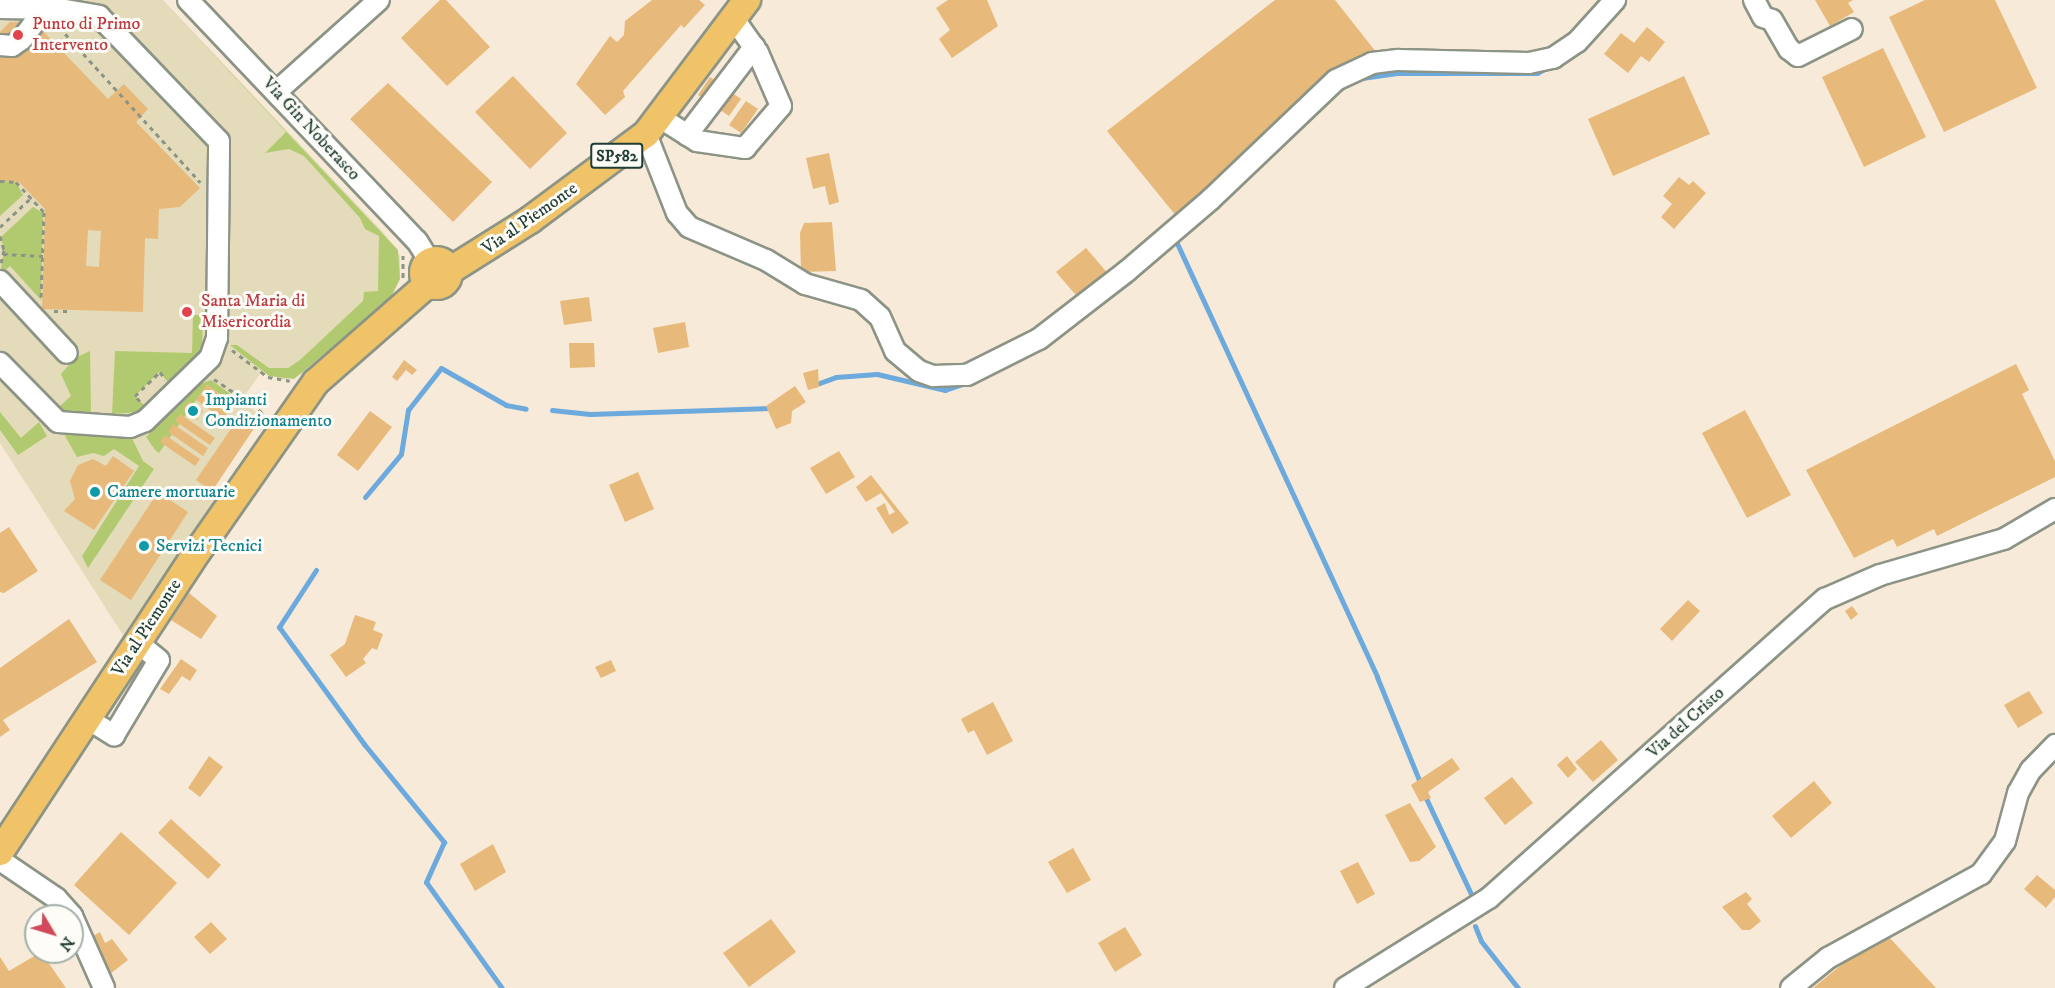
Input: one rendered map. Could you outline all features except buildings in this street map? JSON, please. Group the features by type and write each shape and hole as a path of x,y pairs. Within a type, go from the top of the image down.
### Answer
{"main road":[{"name":"Via al Piemonte","path":"0,852 138,643 316,382 436,272 530,220 652,126 740,10"}],"street":[{"name":"Via Gin Noberasco","path":"189,0 417,241 436,272"},
{"path":"276,92 379,0"},
{"path":"652,126 677,213 689,227 766,260 805,284 861,300 880,317 895,351 918,371 933,376 968,375 1039,339 1103,290 1210,200 1336,80 1372,63 1398,60 1529,63 1553,58 1577,42 1615,0"},
{"path":"1754,0 1763,17 1772,20 1789,50 1798,56 1852,29"},
{"path":"0,8 48,14 99,16 219,141 217,338 210,358 145,421 130,427 58,422 0,363"},
{"path":"652,126 687,135 697,141 745,148 781,106 740,10"},
{"path":"0,45 12,46 48,14"},
{"path":"687,135 754,47"},
{"path":"0,281 67,353"},
{"name":"Via del Cristo","path":"1345,988 1489,898 1825,599 1880,575 2004,539 2055,509"},
{"path":"1791,988 1828,958 1981,874 2005,841 2018,793 2031,770 2055,745"},
{"path":"0,860 56,898 72,916 104,988"}],"path":[{"path":"48,14 202,184"},
{"path":"0,181 16,182 44,212 41,300"},
{"path":"0,227 32,197"},
{"path":"0,236 3,254 0,266"},
{"path":"401,286 402,249"},
{"path":"3,254 43,256"},
{"path":"50,310 69,311"},
{"path":"227,346 268,377 295,380"},
{"path":"145,406 135,396 160,372 169,383"},
{"path":"205,378 214,379 253,405 264,415 266,427"}],"shaded area":[{"name":"Santa Maria di Misericordia","path":"0,0 163,0 383,232 400,256 400,278 390,299 325,351 305,373 283,380 262,371 241,401 259,414 261,430 254,427 213,490 220,495 123,635 0,443"}],"green space":[{"path":"162,0 398,250 400,279 390,299 294,379 269,376 230,345 237,345 269,368 288,368 300,360 363,301 364,292 378,291 379,236 365,229 360,218 304,156 289,149 265,153 286,132"},
{"path":"0,181 16,182 23,195 0,216"},
{"path":"33,207 43,213 41,300 10,266 0,275 4,250 1,237"},
{"path":"193,315 203,315 202,352 169,383 159,372 135,396 145,406 138,412 112,414 115,351 192,353"},
{"path":"90,351 91,412 63,410 59,407 71,396 61,374 75,358"},
{"path":"211,380 240,401 237,406 207,385 159,453 155,450 146,437 200,384"},
{"path":"0,412 21,438 39,422 47,436 18,455 0,430"},
{"path":"71,432 130,434 143,461 154,469 88,568 82,556 139,466 114,449 104,456 93,453 77,457 65,436"}],"waterway":[{"path":"1362,78 1399,73 1537,73 1548,67"},
{"path":"1178,236 1175,239 1377,677 1421,785"},
{"path":"1070,326 1130,281"},
{"path":"993,372 1030,353"},
{"path":"365,497 401,454 408,410 441,368 506,405 526,409"},
{"path":"814,385 836,377 877,374 945,390 965,383"},
{"path":"552,410 590,414 773,408"},
{"path":"1990,534 2022,518"},
{"path":"316,570 279,627 364,744 444,842 426,882 502,988"},
{"path":"1424,794 1473,898 1469,901"},
{"path":"1473,898 1583,801"},
{"path":"1475,926 1481,941 1518,988"}],"place":[{"name":"Punto di Primo Intervento","path":"18,35"},
{"name":"Santa Maria di Misericordia","path":"187,312"},
{"name":"Impianti Condizionamento","path":"193,411"},
{"name":"Camere mortuarie","path":"95,492"},
{"name":"Servizi Tecnici","path":"144,546"}]}
